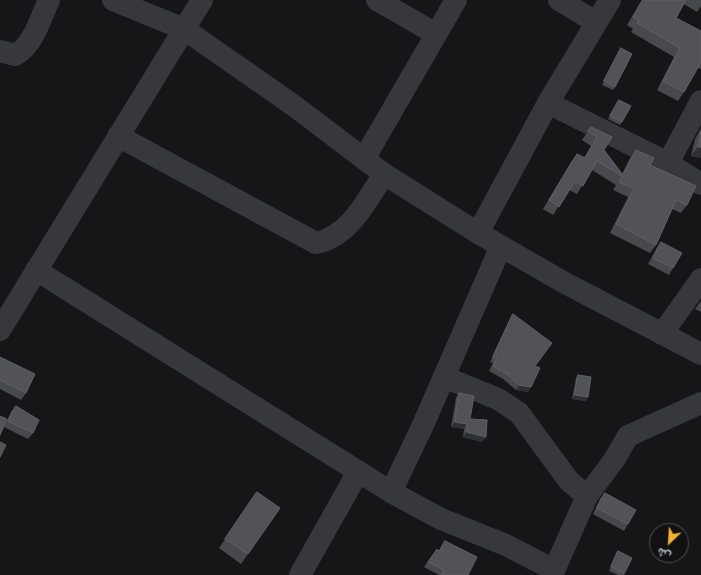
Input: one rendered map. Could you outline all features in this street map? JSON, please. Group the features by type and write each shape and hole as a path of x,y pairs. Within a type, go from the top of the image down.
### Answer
{"street":[{"path":"0,51 14,55 23,51 29,43 50,0"},
{"path":"113,0 184,29 293,105 384,174 478,233 565,283 701,354"},
{"path":"0,330 202,0"},
{"path":"377,0 436,34"},
{"path":"364,159 456,0"},
{"path":"560,0 596,22"},
{"path":"478,233 548,103 610,0"},
{"path":"668,163 701,100"},
{"path":"548,103 668,163 701,184"},
{"path":"118,136 316,243 330,240 340,233 357,215 384,174"},
{"path":"391,492 444,377 501,246"},
{"path":"36,270 391,492 441,518 506,545 553,573 587,496 614,460 628,436 701,403"},
{"path":"662,334 701,279"},
{"path":"444,377 498,399 519,413 569,481 587,496"},
{"path":"300,575 358,472"}],"building":[{"path":"643,0 686,0 676,18 701,31 701,62 684,92 663,81 680,48 637,23 639,20 633,17"},
{"path":"621,48 632,54 615,87 604,81"},
{"path":"619,100 631,106 622,122 610,116"},
{"path":"591,127 612,137 604,150 623,175 636,150 654,158 650,165 696,186 687,205 676,200 656,245 616,224 634,189 619,182 622,176 597,161 583,186 575,181 559,207 549,200 577,154 585,158 597,137 588,131"},
{"path":"701,132 701,147 698,147"},
{"path":"661,242 682,253 673,268 653,258"},
{"path":"513,314 552,343 535,366 540,368 531,387 519,385 507,374 493,366 497,358 493,357"},
{"path":"0,357 35,374 26,393 0,380"},
{"path":"578,375 591,377 588,397 575,395"},
{"path":"459,393 474,396 470,419 487,420 486,437 467,432 467,424 455,422"},
{"path":"16,406 39,420 33,433 8,421"},
{"path":"0,416 7,419 0,435"},
{"path":"0,442 6,445 0,457"},
{"path":"257,492 280,508 248,554 225,539"},
{"path":"605,493 636,510 628,524 597,508"},
{"path":"445,541 477,557 468,575 441,575 444,570 428,562 437,549 439,551"},
{"path":"618,551 632,558 624,574 611,567"}]}
